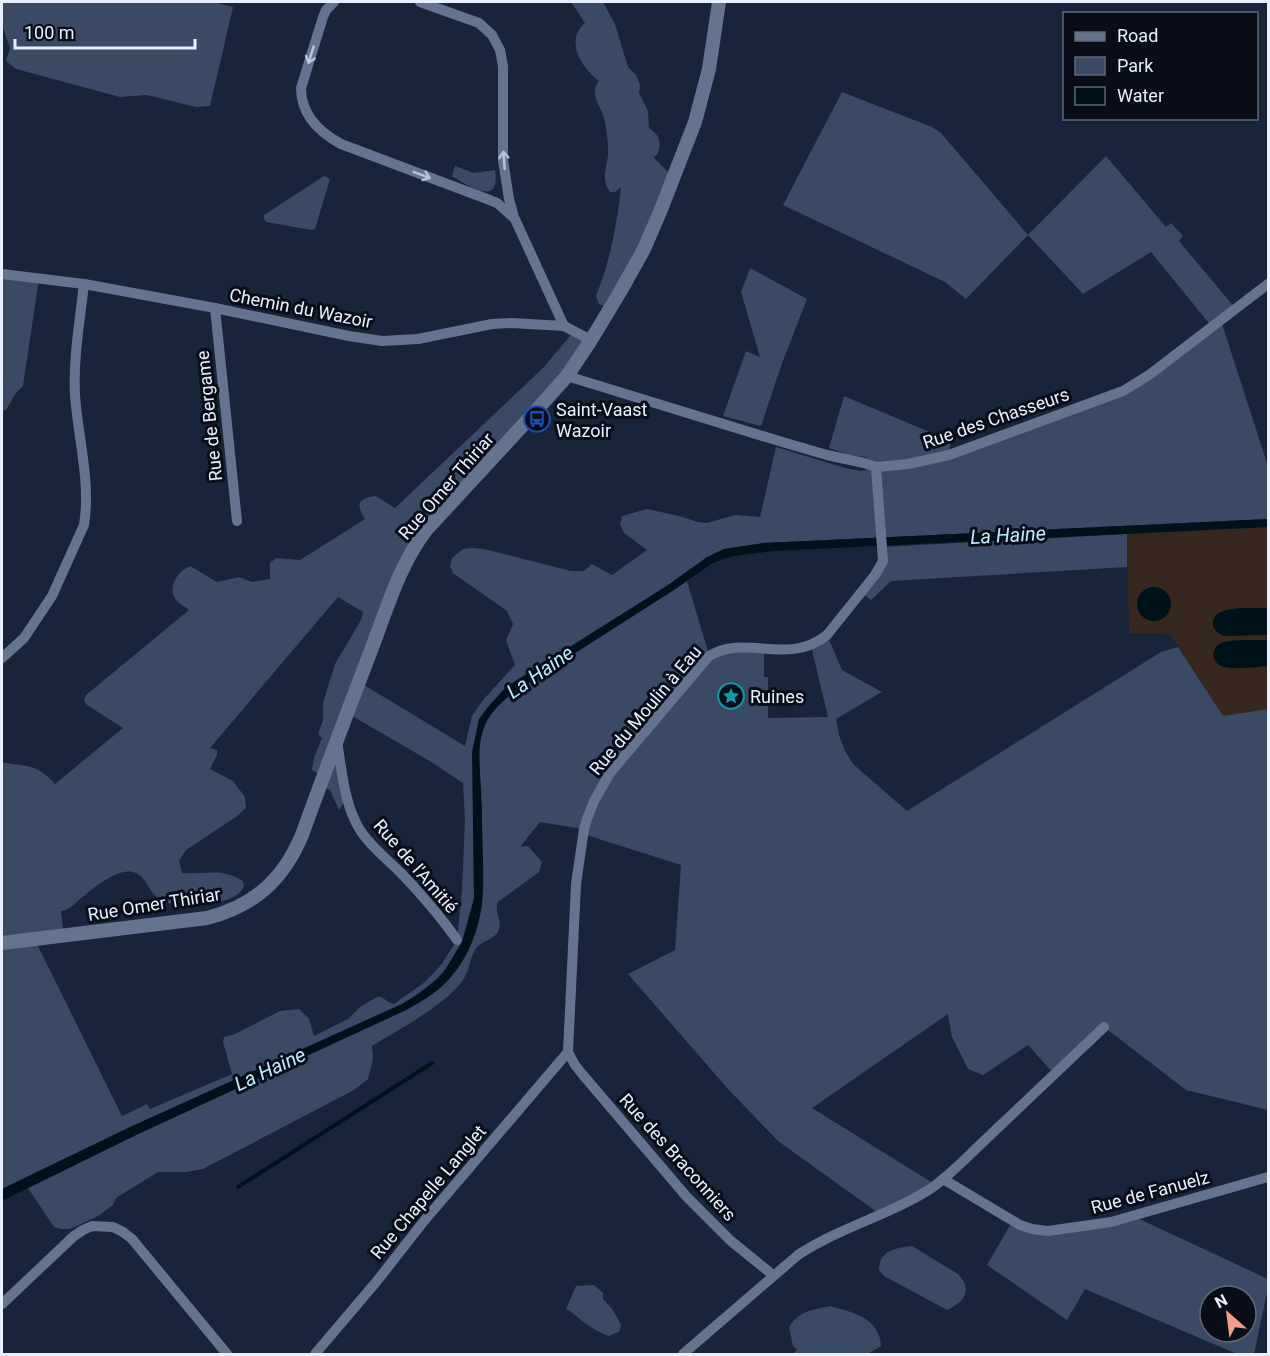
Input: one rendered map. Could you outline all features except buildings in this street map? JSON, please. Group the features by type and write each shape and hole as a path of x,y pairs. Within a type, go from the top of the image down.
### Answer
{"street":[{"path":"334,2 323,17 301,88 303,105 316,127 341,144 497,203 514,217"},
{"path":"420,2 479,23 492,35 500,50 503,66 503,160 509,199 514,217 564,326"},
{"name":"Rue Omer Thiriar","path":"2,944 207,918 221,914 244,905 268,885 292,856 302,835 384,616 413,548 427,529 567,376 591,340 644,249 695,122 709,69 719,2"},
{"name":"Chemin du Wazoir","path":"2,274 84,284 382,341 418,339 492,324 512,323 564,326 591,340"},
{"path":"2,658 24,638 52,596 84,525 86,490 75,386 84,284"},
{"name":"Rue des Chasseurs","path":"567,376 779,441 876,467 908,464 949,455 1123,391 1149,375 1269,284"},
{"name":"Rue de Bergame","path":"214,308 237,521"},
{"name":"Rue du Moulin à Eau","path":"568,1052 576,892 584,829 594,801 610,773 709,656 729,648 785,650 804,648 819,642 827,635 875,575 883,561 876,467"},
{"name":"Rue de l'Amitié","path":"337,741 347,798 361,831 423,897 458,940"},
{"path":"683,1354 773,1275 814,1244 914,1199 943,1179 1104,1027"},
{"name":"Rue des Braconniers","path":"568,1052 575,1065 686,1196 731,1240 773,1275"},
{"name":"Rue Chapelle Langlet","path":"315,1354 377,1281 423,1221 568,1052"},
{"name":"Rue de Fanuelz","path":"943,1179 1020,1225 1048,1231 1111,1222 1269,1177"},
{"path":"2,1304 74,1236 92,1226 113,1227 132,1239 227,1354"}],"shaded area":[{"path":"1268,527 1268,709 1223,716 1170,634 1129,633 1127,534"}],"green space":[{"path":"2,2 214,2 233,7 210,106 196,107 147,95 120,97 16,69 6,61 10,48 2,25"},
{"path":"571,2 603,2 615,24 628,67 636,75 640,85 639,93 648,111 649,128 656,133 660,143 657,155 653,157 674,178 660,212 604,306 599,304 596,296 612,243 621,187 615,192 610,192 607,188 605,175 608,152 607,133 595,91 599,81 587,69 578,54 576,38 585,23"},
{"path":"842,92 932,127 941,133 1028,235 966,299 945,282 783,205"},
{"path":"1106,156 1166,227 1171,223 1183,236 1179,241 1236,309 1221,321 1268,464 1268,519 764,543 724,549 674,590 687,581 709,655 764,649 764,677 768,677 768,718 828,717 811,646 827,635 842,670 882,692 836,719 845,751 853,764 907,811 1161,652 1178,647 1223,716 1268,709 1268,1110 1186,1090 1104,1027 1054,1074 1028,1045 983,1075 968,1069 952,1037 948,1014 812,1108 936,1185 881,1215 778,1141 728,1089 628,974 675,950 681,865 583,834 583,829 540,822 520,847 528,846 542,862 539,872 498,902 499,929 491,938 477,947 463,980 456,989 421,1016 372,1046 373,1059 368,1079 354,1090 203,1169 186,1172 158,1172 116,1198 113,1205 98,1216 70,1229 54,1227 28,1188 136,1135 406,1010 427,998 449,979 465,956 474,935 482,904 482,802 473,799 474,898 470,917 452,960 432,983 402,1004 128,1128 2,1189 2,762 36,769 55,784 123,728 87,705 84,700 86,695 189,610 177,601 173,591 174,581 185,568 190,566 217,582 239,577 252,582 270,579 270,563 276,558 300,560 365,519 360,510 360,503 365,498 376,496 395,508 544,367 574,331 591,340 562,372 513,436 427,529 359,682 465,746 472,716 483,700 515,665 506,640 513,624 507,611 453,573 450,566 452,558 463,549 484,549 571,571 584,571 592,564 612,575 647,550 624,533 620,524 622,516 647,509 707,523 735,515 760,517 776,447 845,468 861,471 876,468 866,457 849,455 829,448 844,396 951,441 949,454 1123,391 1212,327 1151,252 1083,294 1028,235","holes":["338,597 363,612 361,620 335,664 323,703 323,720 318,734 322,738 312,770 323,777 320,786 330,790 339,810 347,798 337,741 347,713 463,783 465,820 457,940 441,965 425,982 394,1004 382,997 377,997 360,1007 348,1019 314,1036 309,1019 299,1009 280,1011 235,1034 224,1037 223,1042 232,1074 150,1109 147,1104 122,1116 35,940 64,936 61,911 69,908 98,885 119,873 133,872 141,876 158,898 176,905 198,906 221,902 240,893 244,886 243,881 220,873 182,873 179,861 186,850 246,808 245,797 233,781 210,769 217,755 217,750 210,748"]},
{"path":"455,166 474,173 495,170 493,189 481,191 458,180 452,176"},
{"path":"324,176 330,179 315,229 266,222 264,215"},
{"path":"750,268 807,299 761,426 723,416 746,351 760,357 741,292"},
{"path":"2,274 39,278 23,386 6,410 2,411"},
{"path":"1127,534 1127,567 891,581 871,600 861,593 875,575 882,547"},
{"path":"1133,1216 1268,1279 1258,1335 1258,1284 1198,1284 1198,1337 1085,1289 1067,1320 987,1265 1013,1220 1032,1229"},
{"path":"912,1246 958,1274 963,1280 965,1295 958,1303 947,1310 884,1276 879,1270 885,1254 895,1249"},
{"path":"594,1285 603,1293 603,1299 613,1310 621,1325 619,1332 608,1336 589,1326 566,1309 576,1286"},
{"path":"830,1306 856,1314 870,1323 876,1329 881,1346 868,1354 793,1354 797,1350 793,1346 789,1327 806,1312"},
{"path":"1214,1344 1256,1344 1254,1354 1237,1354"}],"water":[{"name":"La Haine","path":"1268,519 1268,527 773,551 734,556 711,564 511,694 489,717 481,737 480,754 483,880 481,913 467,953 450,978 440,988 406,1010 136,1135 2,1201 2,1189 128,1128 402,1004 438,979 462,942 474,898 472,752 479,719 506,687 668,585 707,557 724,549 764,543"},
{"path":"1154,587 1166,592 1171,604 1166,616 1154,621 1142,616 1137,604 1142,592"},
{"path":"1268,608 1268,635 1223,636 1213,625 1218,613 1226,610"},
{"path":"1237,640 1268,640 1268,666 1225,667 1215,661 1215,648 1221,643"}],"waterway":[{"path":"238,1187 432,1063"}],"place":[{"name":"Saint-Vaast Wazoir","path":"537,419"},
{"name":"Ruines","path":"731,696"}]}
